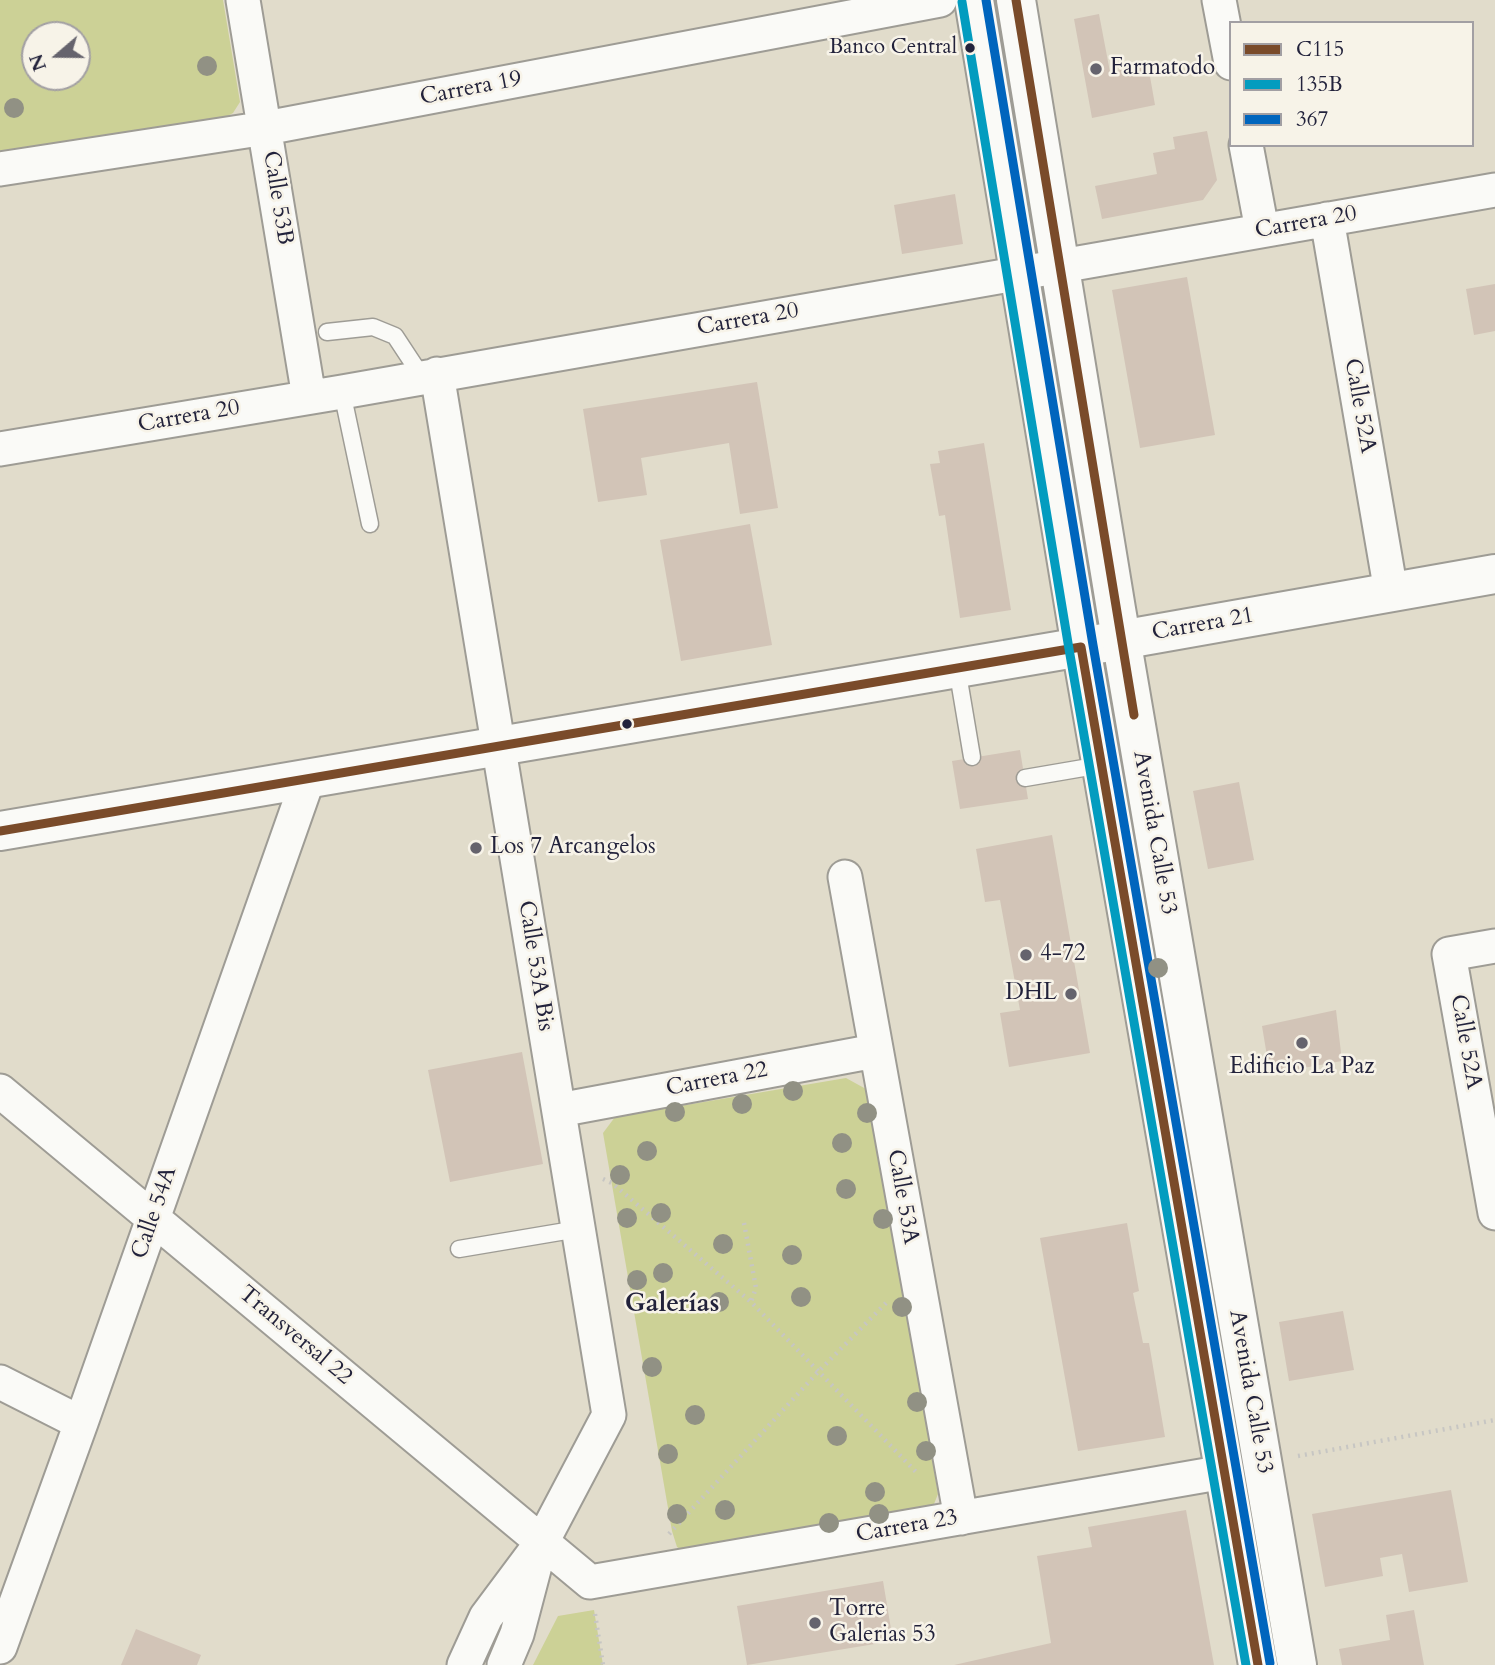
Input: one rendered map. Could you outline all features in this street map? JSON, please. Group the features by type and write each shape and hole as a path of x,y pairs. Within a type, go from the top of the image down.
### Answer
{"main road":[{"name":"Avenida Calle 53","path":"974,0 1101,765 1258,1665"},
{"name":"Avenida Calle 53","path":"1016,0 1121,640 1297,1665"},
{"name":"Carrera 21","path":"0,831 1495,574"}],"street":[{"name":"Calle 53B","path":"243,0 309,397"},
{"name":"Carrera 19","path":"0,169 266,128 940,0"},
{"path":"1219,0 1229,52"},
{"path":"1246,147 1262,230"},
{"name":"Carrera 20","path":"0,449 1495,190"},
{"name":"Calle 52A","path":"1327,219 1391,592"},
{"name":"Calle 53A Bis","path":"430,376 499,746 609,1415 542,1542"},
{"name":"Calle 54A","path":"0,1647 308,779"},
{"name":"Calle 53A","path":"845,877 961,1518"},
{"name":"Calle 52A","path":"1495,946 1449,954 1495,1213"},
{"name":"Carrera 22","path":"559,1110 875,1051"},
{"name":"Transversal 22","path":"0,1091 590,1582"},
{"path":"0,1382 81,1423"},
{"name":"Carrera 23","path":"590,1582 1224,1472"},
{"path":"464,1665 486,1617 542,1542"},
{"path":"503,1665 517,1634 542,1542"}],"lane":[{"path":"327,332 373,327 395,335 430,376"},
{"path":"342,391 370,524"},
{"path":"957,668 972,757"},
{"path":"1025,778 1101,765"},
{"path":"459,1249 579,1229"}],"path":[{"path":"568,1164 612,1183 751,1302 919,1475"},
{"path":"744,1223 756,1287 751,1302"},
{"path":"634,1575 818,1372 915,1273"},
{"path":"1262,1462 1495,1420"},
{"path":"590,1582 603,1665"}],"green space":[{"path":"0,0 223,0 240,102 233,113 207,127 0,163"},
{"path":"846,1078 866,1089 903,1285 938,1494 934,1504 919,1516 689,1555 677,1547 672,1531 603,1133 615,1117"},
{"path":"594,1610 603,1665 533,1665 558,1616"}],"building":[{"name":"Farmatodo","path":"1099,14 1110,72 1148,65 1155,105 1092,118 1074,19"},
{"path":"1207,131 1217,180 1203,200 1102,219 1095,186 1157,174 1153,153 1175,149 1173,137"},
{"path":"955,194 963,244 902,254 894,205"},
{"path":"1187,277 1215,435 1140,448 1112,290"},
{"path":"1495,284 1495,331 1474,335 1466,289"},
{"path":"757,382 778,508 740,514 729,443 641,458 647,495 598,502 583,409"},
{"path":"984,443 1011,610 960,618 945,515 939,516 930,464 940,463 938,451"},
{"path":"750,524 772,645 681,661 660,540"},
{"path":"1020,750 1028,799 960,809 952,761"},
{"path":"1239,782 1254,860 1208,869 1193,791"},
{"path":"1052,835 1090,1053 1009,1067 1000,1013 1020,1010 1000,900 985,902 976,849"},
{"name":"Edificio La Paz","path":"1336,1010 1342,1061 1270,1074 1262,1026"},
{"path":"522,1052 543,1164 450,1182 428,1070"},
{"path":"1127,1223 1139,1291 1133,1293 1143,1343 1149,1343 1165,1437 1078,1451 1040,1238"},
{"path":"1343,1311 1354,1370 1289,1381 1279,1322"},
{"path":"1451,1490 1468,1582 1409,1592 1402,1554 1380,1558 1383,1576 1325,1587 1312,1514"},
{"path":"1186,1510 1214,1665 954,1665 1051,1643 1037,1556 1092,1547 1088,1527"},
{"name":"Torre Galerias 53","path":"883,1581 893,1641 747,1665 737,1606"},
{"path":"1414,1610 1424,1665 1342,1665 1339,1649 1390,1640 1386,1615"},
{"path":"136,1629 201,1655 197,1665 121,1665"}],"transit line":[{"name":"367","path":"986,0 1093,645 1270,1663"},
{"name":"C115","path":"1016,0 1134,715"},
{"name":"135B","path":"962,2 1069,649 1246,1665"},
{"name":"C115","path":"0,831 1081,647 1258,1665"}],"place":[{"name":"Banco Central","path":"970,48"},
{"name":"Farmatodo","path":"1096,69"},
{"name":"Los 7 Arcangelos","path":"476,848"},
{"name":"4-72","path":"1026,955"},
{"name":"DHL","path":"1071,994"},
{"name":"Edificio La Paz","path":"1302,1043"},
{"name":"Torre Galerias 53","path":"815,1623"}],"district":[{"name":"Galerías","path":"672,1305"}]}
